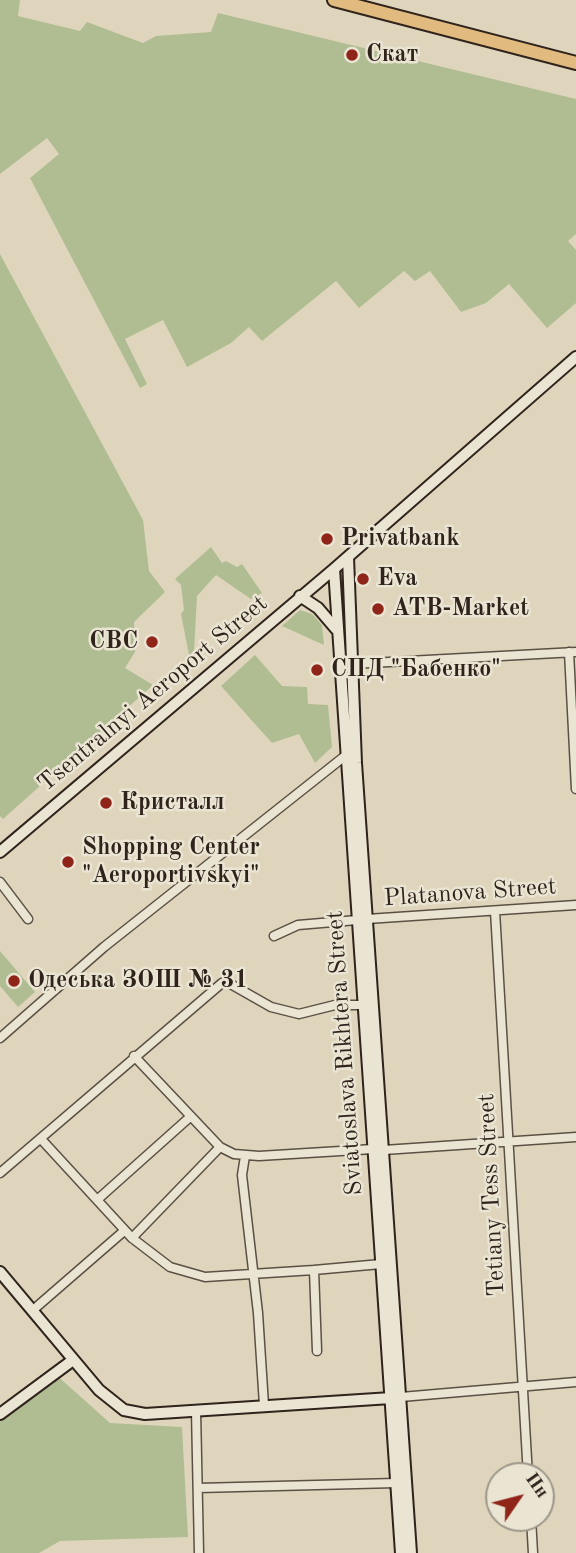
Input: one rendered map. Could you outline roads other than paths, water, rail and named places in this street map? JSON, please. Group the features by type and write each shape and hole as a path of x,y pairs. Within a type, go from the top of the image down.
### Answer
{"main road":[{"path":"334,0 576,63"},
{"path":"334,569 576,357"},
{"name":"Sviatoslava Rikhtera Street","path":"348,557 363,1006 379,1149 382,1264 411,1553"},
{"name":"Sviatoslava Rikhtera Street","path":"334,569 345,756 362,919 396,1397 396,1483 401,1553"},
{"name":"Tsentralnyi Aeroport Street","path":"0,852 334,569"},
{"path":"300,596 318,608 337,631"},
{"path":"0,1272 99,1390 124,1410 145,1413 396,1397"},
{"path":"1,1411 73,1360"}],"street":[{"path":"352,664 574,651 576,789"},
{"path":"0,1038 104,947 345,756"},
{"path":"0,883 28,919"},
{"name":"Platanova Street","path":"274,936 298,925 576,905"},
{"name":"Tetiany Tess Street","path":"495,911 527,1462"},
{"path":"0,1173 191,1007 227,982 271,1006 299,1014 335,1005 363,1006"},
{"path":"134,1056 220,1147 245,1156 576,1136"},
{"path":"97,1200 190,1117"},
{"path":"41,1139 132,1238 170,1267 205,1277 382,1264"},
{"path":"132,1238 220,1147"},
{"path":"245,1156 242,1175 254,1275 264,1405"},
{"path":"33,1310 124,1230"},
{"path":"314,1270 317,1351"},
{"path":"396,1397 576,1382"},
{"path":"197,1410 199,1553"},
{"path":"198,1488 396,1483"},
{"path":"532,1532 533,1553"}],"place":[{"name":"Скат","path":"352,55"},
{"name":"Privatbank","path":"327,539"},
{"name":"Eva","path":"363,579"},
{"name":"ATB-Market","path":"378,609"},
{"name":"СВС","path":"152,642"},
{"name":"СПД \"Бабенко\"","path":"317,670"},
{"name":"Кристалл","path":"106,803"},
{"name":"Shopping Center \"Aeroportivskyi\"","path":"68,862"},
{"name":"Одеська ЗОШ № 31","path":"14,981"}]}
